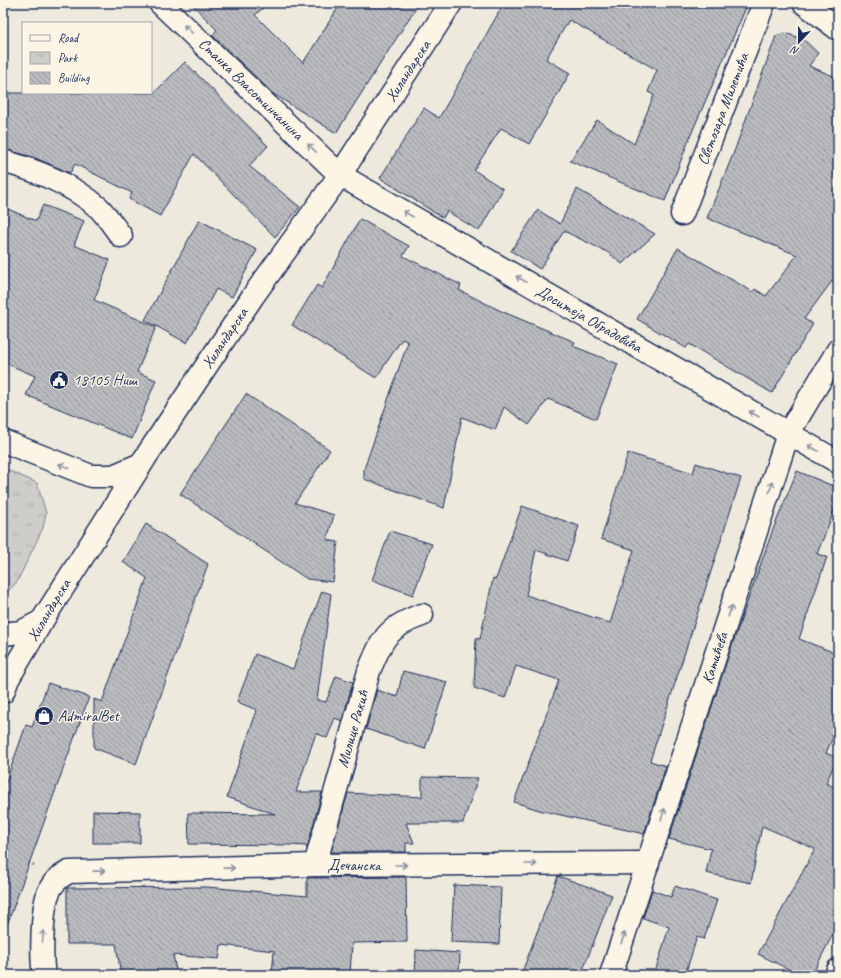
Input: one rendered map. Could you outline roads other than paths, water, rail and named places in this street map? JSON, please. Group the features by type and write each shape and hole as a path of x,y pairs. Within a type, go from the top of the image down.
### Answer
{"street":[{"name":"Станка Власотинчанина","path":"160,3 340,175"},
{"name":"Хиландарска","path":"6,686 42,621 109,512 254,296 340,175 451,3"},
{"name":"Светозара Милетића","path":"682,214 764,3"},
{"path":"804,3 838,29"},
{"path":"3,161 39,173 78,191 100,209 122,236"},
{"name":"Доситеја Обрадовића","path":"340,175 838,462"},
{"name":"Катићева","path":"611,975 788,434 838,350"},
{"path":"3,441 91,476 113,476 141,464"},
{"path":"91,476 102,493 109,512"},
{"name":"Милице Ракић","path":"315,865 369,671 381,642 399,625 422,615"},
{"path":"6,686 9,636 42,621"},
{"name":"Дечанска","path":"44,975 41,960 47,898 55,882 61,875 77,871 315,865 648,863"},
{"path":"836,975 838,970"}],"place":[{"name":"18105 Ниш","path":"59,380"},
{"name":"AdmiralBet","path":"44,716"}]}
